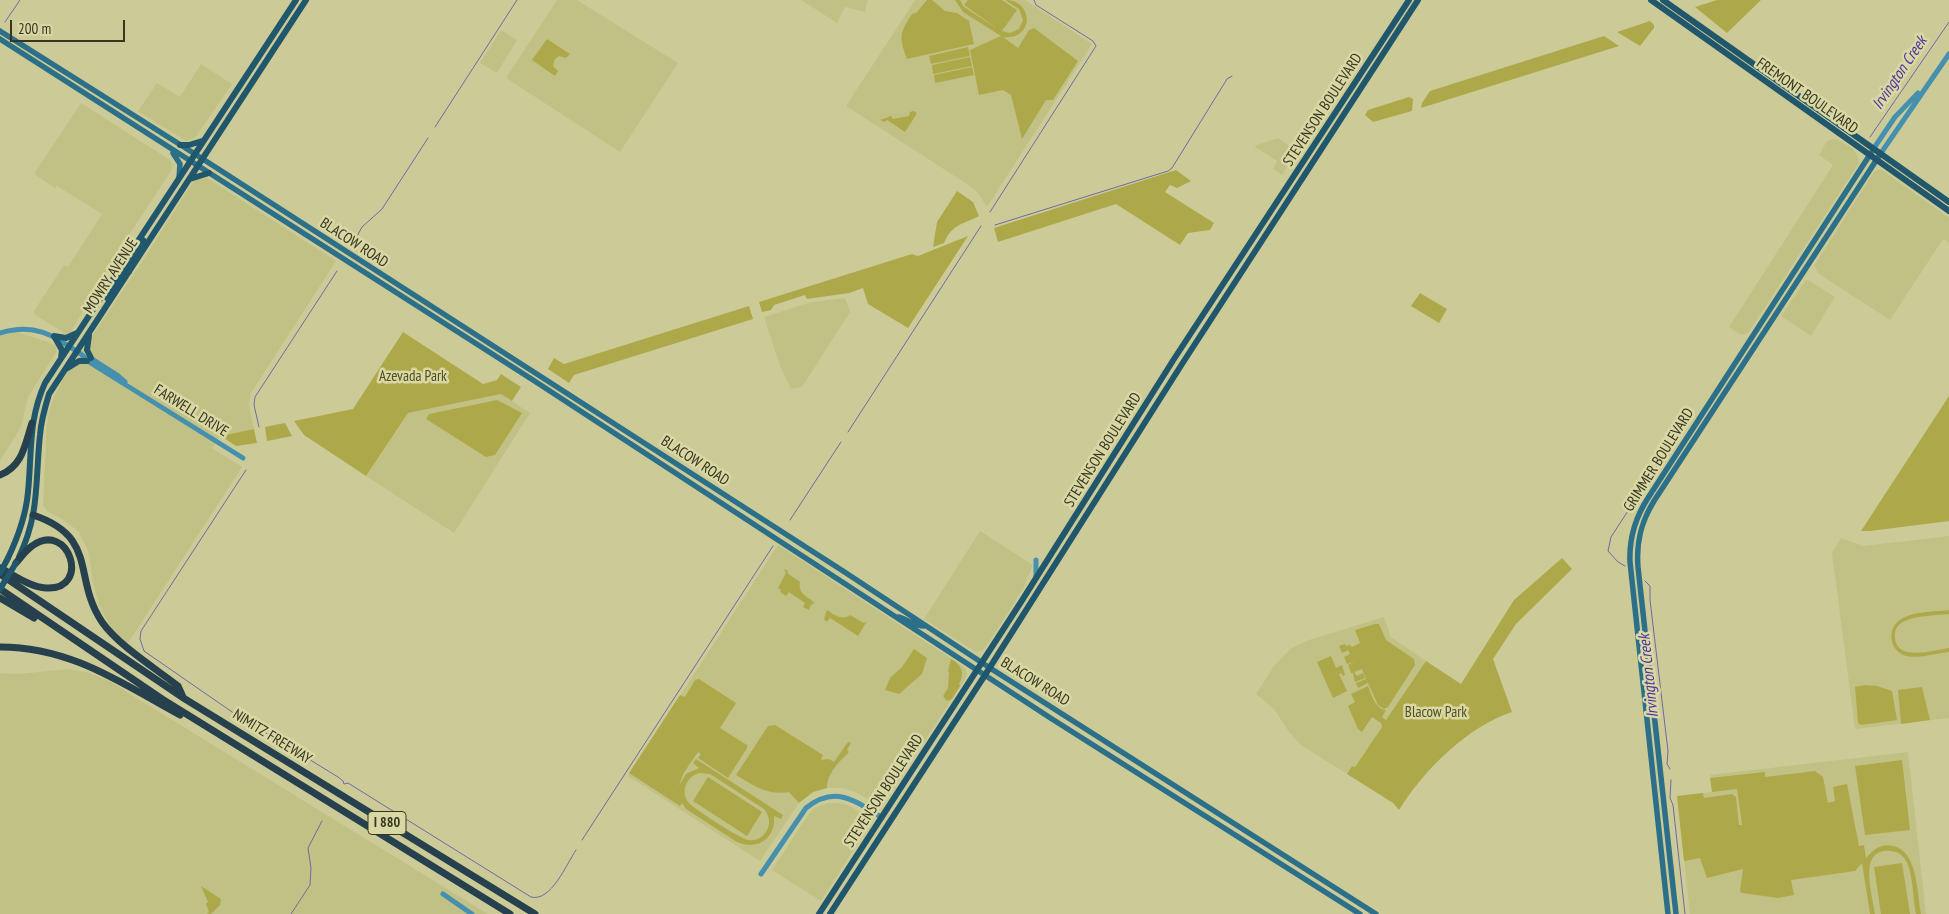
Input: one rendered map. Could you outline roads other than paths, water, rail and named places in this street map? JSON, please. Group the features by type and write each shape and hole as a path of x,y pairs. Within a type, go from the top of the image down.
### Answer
{"highway":[{"path":"0,475 13,468 20,460 32,423"},
{"path":"33,515 58,526 69,535 81,557 88,592 97,614 119,640 178,686 185,699"},
{"path":"0,568 33,585 52,588 67,579 72,563 65,548 60,544 48,541 33,546 16,563"},
{"name":"NIMITZ FREEWAY","path":"0,574 185,699 535,914"},
{"name":"NIMITZ FREEWAY","path":"0,589 240,748 510,914"},
{"path":"0,598 82,645"},
{"path":"0,647 42,651 87,665 121,681 240,748"}],"main road":[{"name":"MOWRY AVENUE","path":"0,574 18,536 23,518 28,493 32,423 38,398 45,382 296,0"},
{"name":"MOWRY AVENUE","path":"0,589 16,563 26,540 33,515 43,417 49,394 63,371 79,352 90,332 306,0"},
{"name":"STEVENSON BOULEVARD","path":"819,914 982,663 1177,355 1409,0"},
{"name":"STEVENSON BOULEVARD","path":"830,914 1418,0"},
{"name":"FREMONT BOULEVARD","path":"1651,0 1949,211"},
{"name":"FREMONT BOULEVARD","path":"1663,0 1949,202"},
{"name":"BLACOW ROAD","path":"0,31 202,159 982,663 1376,914"},
{"name":"BLACOW ROAD","path":"0,39 533,380 977,670 1360,914"},
{"path":"180,145 190,146 204,140"},
{"path":"166,146 179,161 179,178"},
{"name":"GRIMMER BOULEVARD","path":"1668,914 1630,566 1630,546 1633,529 1648,498 1874,148"},
{"name":"GRIMMER BOULEVARD","path":"1676,914 1638,567 1637,545 1640,533 1645,516 1881,153"},
{"path":"189,180 209,173"},
{"path":"129,272 127,265 141,242 151,220"},
{"path":"102,314 109,294 122,274 123,262"},
{"path":"54,336 68,338 79,331"},
{"path":"63,371 78,361 89,359 87,350 90,332"},
{"path":"54,336 62,350 61,358"},
{"path":"23,518 33,515"},
{"path":"894,616 905,618 917,626 926,626"}],"street":[{"name":"GRIMMER BOULEVARD","path":"1881,153 1949,54"},
{"name":"GRIMMER BOULEVARD","path":"1874,148 1895,117 1926,86"},
{"name":"FARWELL DRIVE","path":"0,333 28,329 42,330 54,336 89,359 114,379 127,385 243,458"},
{"path":"1036,560 1036,578"},
{"path":"761,874 806,808 816,800 826,796 840,796 854,800 881,817"},
{"path":"443,894 472,914"}],"waterway":[{"path":"5,22 20,0"},
{"path":"435,127 517,0"},
{"path":"990,212 1096,46 1093,41 1036,5 1034,0"},
{"name":"Irvington Creek","path":"1870,137 1949,22"},
{"path":"995,225 1168,171 1172,168 1227,79 1232,76"},
{"path":"354,242 362,227 382,209 428,138"},
{"path":"848,432 981,226"},
{"path":"259,427 254,405 255,397 337,271"},
{"path":"790,520 841,442"},
{"name":"Irvington Creek","path":"1625,566 1618,562 1608,551 1611,537 1669,448"},
{"path":"246,470 141,631 140,639 144,651 235,714 338,777 344,784 348,783 531,897 545,894 551,888 563,873 576,850"},
{"path":"582,840 773,546"},
{"name":"Irvington Creek","path":"1645,581 1650,586 1650,600 1668,751 1667,764 1670,769"},
{"name":"Irvington Creek","path":"1671,780 1670,798 1673,805 1685,914"},
{"path":"291,914 310,885 311,868 308,848 322,821"}],"park label":[{"name":"Azevada Park","path":"413,377"},
{"name":"Blacow Park","path":"1436,713"}]}
